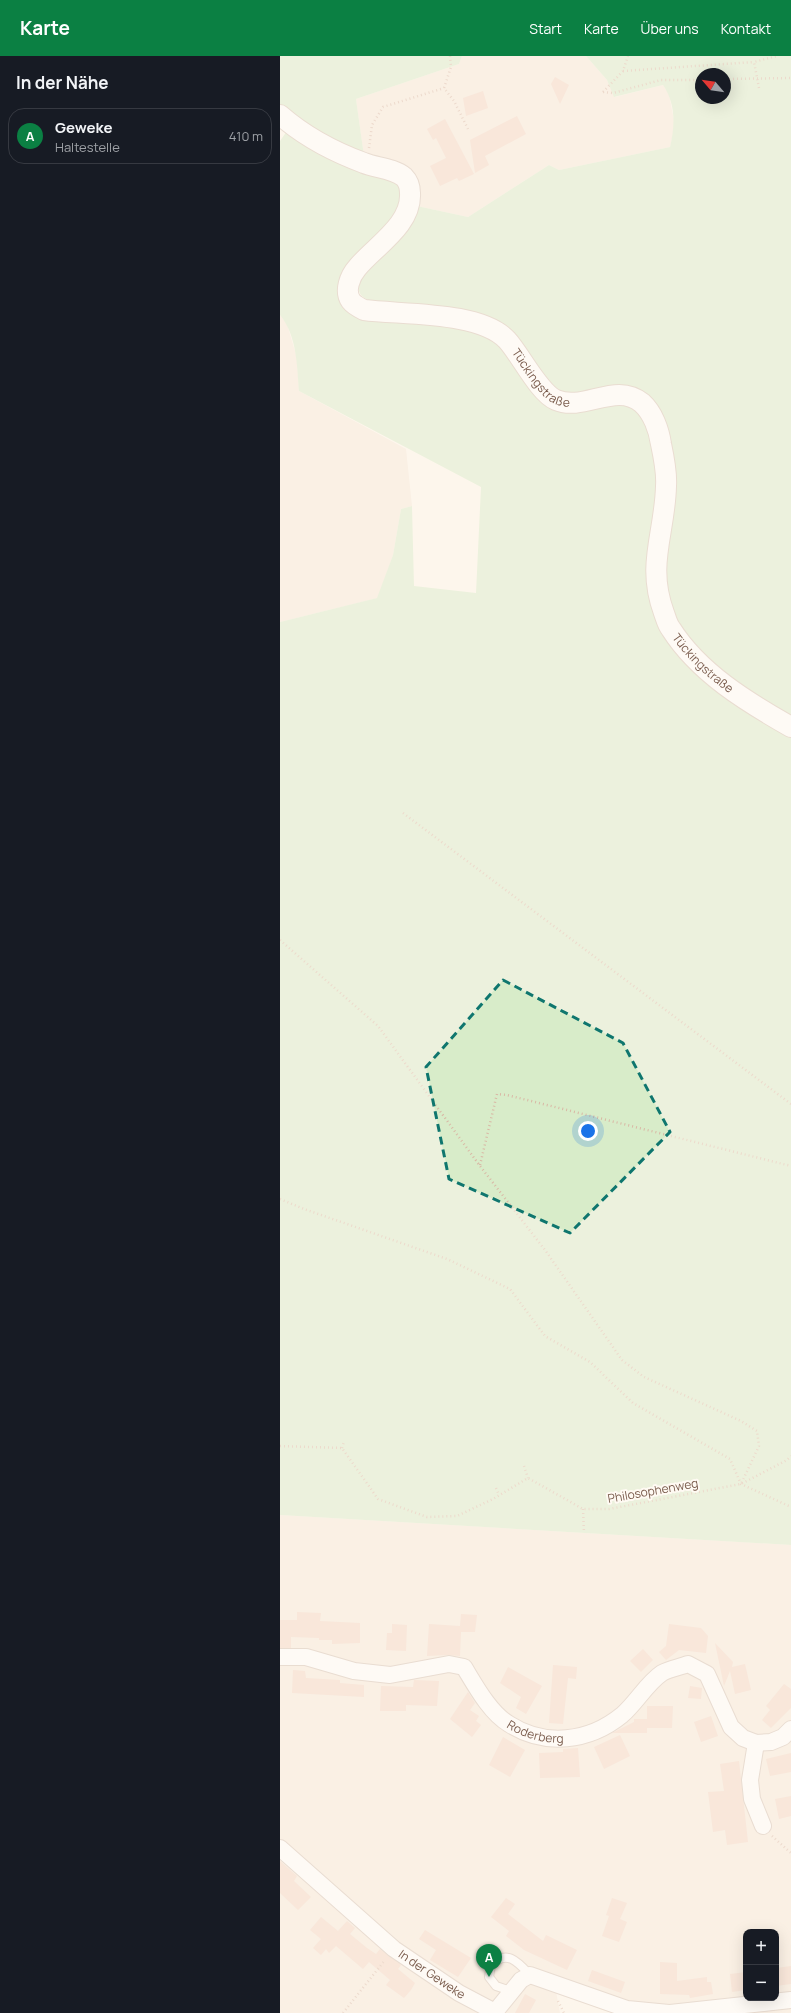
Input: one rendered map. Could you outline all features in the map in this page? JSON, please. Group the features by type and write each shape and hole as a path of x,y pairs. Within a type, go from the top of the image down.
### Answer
{"street":[{"name":"Tückingstraße","path":"280,115 334,152 384,168 403,176 409,185 410,202 404,217 391,233 357,268 350,280 348,291 351,301 364,310 462,319 485,324 496,330 508,340 542,388 555,400 572,403 615,394 632,397 641,402 649,410 659,432 667,486 655,562 660,603 670,628 691,655 717,677 738,694 791,727"},
{"name":"Roderberg","path":"280,1657 306,1657 354,1672 390,1675 449,1664 464,1667 486,1701 508,1724 534,1736 561,1740 589,1734 606,1726 623,1714 662,1673 688,1664 707,1674 731,1726 743,1738 756,1743"},
{"path":"763,1826 752,1799 750,1780 756,1743 771,1742 783,1737 791,1728"},
{"name":"In der Geweke","path":"280,1848 394,1949 459,1993 494,2012 521,1980 530,1975"},
{"path":"530,1975 627,2009 670,2013 791,2000"}],"lane":[{"path":"511,1991 496,1986 489,1977 491,1965 497,1959 504,1957 512,1958 530,1975"}],"path":[{"path":"444,88 451,67 450,56"},
{"path":"628,56 623,71 603,92 613,93 662,80 695,80"},
{"path":"623,71 754,62 777,56"},
{"path":"754,62 759,88"},
{"path":"731,79 791,78"},
{"path":"444,88 454,102 468,129"},
{"path":"368,164 372,124 383,107 444,88"},
{"path":"403,813 791,1104"},
{"path":"280,940 378,1026 480,1166 545,1250 622,1360 644,1377 741,1421 757,1431 759,1446 741,1484"},
{"path":"480,1166 497,1094 507,1095 791,1166"},
{"path":"280,1199 304,1210 447,1259 510,1289 545,1336 590,1362 633,1403 730,1459 741,1484 791,1507"},
{"path":"342,1448 344,1442"},
{"path":"280,1446 342,1448"},
{"path":"342,1448 378,1499 427,1517 457,1516 499,1495 528,1478 524,1466"},
{"name":"Philosophenweg","path":"528,1478 583,1509 609,1509 741,1484 787,1460 791,1456"},
{"path":"496,1488 499,1495"},
{"path":"583,1509 584,1533"},
{"path":"763,1826 791,1853"},
{"path":"343,2013 394,1949"}],"highlighted area":[{"path":"503,980 623,1043 670,1132 570,1233 449,1179 426,1067"}],"shaded area":[{"path":"462,56 586,56 607,80 615,97 663,85 669,94 675,126 670,147 559,170 549,165 468,217 417,206 365,164 356,99 459,64"},
{"path":"280,315 287,324 297,358 299,391 406,449 412,506 401,509 393,555 378,598 280,622"},
{"path":"280,1515 791,1545 791,2013 669,2013 555,1986 560,2013 280,2013"}],"green space":[{"path":"280,56 462,56 459,64 356,99 364,156 351,152 280,105"},
{"path":"586,56 791,56 791,1545 280,1515 280,622 377,598 393,555 401,509 412,506 414,586 476,593 481,487 299,391 297,361 293,341 286,323 280,315 280,141 289,128 342,162 362,170 389,176 400,186 402,193 401,199 391,220 375,242 351,267 342,282 340,291 342,300 347,309 362,316 475,328 492,336 501,343 508,350 540,393 556,404 572,408 614,402 622,403 640,412 651,428 657,448 660,472 656,521 649,560 655,562 667,486 659,432 649,410 654,404 644,392 632,387 616,388 569,396 560,394 546,381 509,331 481,315 373,302 363,297 359,292 360,281 402,230 417,206 468,217 549,165 559,170 670,147 673,131 673,115 670,100 663,85 614,97 607,80"}],"building":[{"path":"555,77 569,85 560,104 551,84"},
{"path":"483,91 488,108 466,116 463,98"},
{"path":"517,116 526,134 485,156 489,165 475,173 470,140"},
{"path":"445,119 474,174 459,181 457,178 440,186 430,166 446,158 436,138 433,140 427,129"},
{"path":"297,1612 321,1613 320,1621 360,1623 360,1643 332,1644 332,1640 291,1637 291,1648 280,1648 280,1620 297,1620"},
{"path":"461,1614 477,1615 475,1632 461,1632 460,1656 427,1656 429,1624 460,1626"},
{"path":"392,1624 407,1625 406,1651 386,1650 387,1633 392,1633"},
{"path":"669,1624 701,1628 708,1636 706,1653 679,1650 666,1660 659,1652 666,1646"},
{"path":"715,1643 733,1662 732,1667 745,1664 751,1690 735,1694 730,1671 724,1686"},
{"path":"643,1649 653,1660 641,1672 630,1661"},
{"path":"553,1665 577,1667 576,1679 568,1678 563,1724 549,1723"},
{"path":"508,1667 542,1686 526,1714 516,1708 521,1697 500,1683"},
{"path":"293,1670 305,1671 306,1678 340,1680 340,1683 364,1685 364,1697 292,1693"},
{"path":"414,1680 439,1681 437,1706 406,1705 406,1711 380,1711 381,1686 413,1687"},
{"path":"784,1684 791,1689 791,1708 771,1728 762,1720 770,1710 766,1706"},
{"path":"690,1686 702,1688 701,1699 688,1698"},
{"path":"468,1692 475,1703 470,1710 479,1716 476,1721 481,1725 472,1737 450,1719"},
{"path":"647,1706 673,1706 672,1728 647,1728"},
{"path":"711,1716 718,1736 701,1742 694,1722"},
{"path":"634,1719 647,1719 647,1733 612,1733 634,1722"},
{"path":"620,1735 630,1756 604,1769 594,1747"},
{"path":"503,1737 525,1750 510,1777 489,1765"},
{"path":"578,1748 580,1777 540,1778 539,1753 563,1752 563,1749"},
{"path":"791,1753 791,1772 770,1776 766,1759"},
{"path":"739,1761 748,1842 727,1845 725,1830 713,1832 708,1792 724,1791 720,1764"},
{"path":"791,1796 791,1816 779,1819 775,1799"},
{"path":"280,1861 297,1876 294,1881 311,1897 298,1910 280,1893"},
{"path":"506,1898 515,1904 508,1914 543,1941 546,1935 577,1950 567,1970 524,1950 506,1936 509,1931 491,1917"},
{"path":"612,1898 627,1903 620,1919 627,1922 619,1942 602,1936 609,1916 606,1915"},
{"path":"321,1917 338,1931 347,1921 355,1928 350,1934 367,1948 376,1954 380,1949 401,1965 398,1969 415,1983 404,1998 386,1985 390,1980 369,1962 363,1969 336,1946 329,1953 326,1949 321,1955 313,1948 321,1939 310,1930"},
{"path":"425,1930 471,1958 458,1977 430,1960 436,1950 419,1939"},
{"path":"660,1962 677,1963 677,1981 707,1977 707,1982 711,1982 713,1994 690,1998 689,1995 660,1994"},
{"path":"791,1966 791,1984 779,1986 779,1968"},
{"path":"592,1970 625,1982 621,1993 588,1981"},
{"path":"743,1972 743,1990 732,1992 730,1974"},
{"path":"525,1994 536,2000 529,2013 515,2013"}],"place":[{"name":"Geweke","path":"489,1977"}]}
